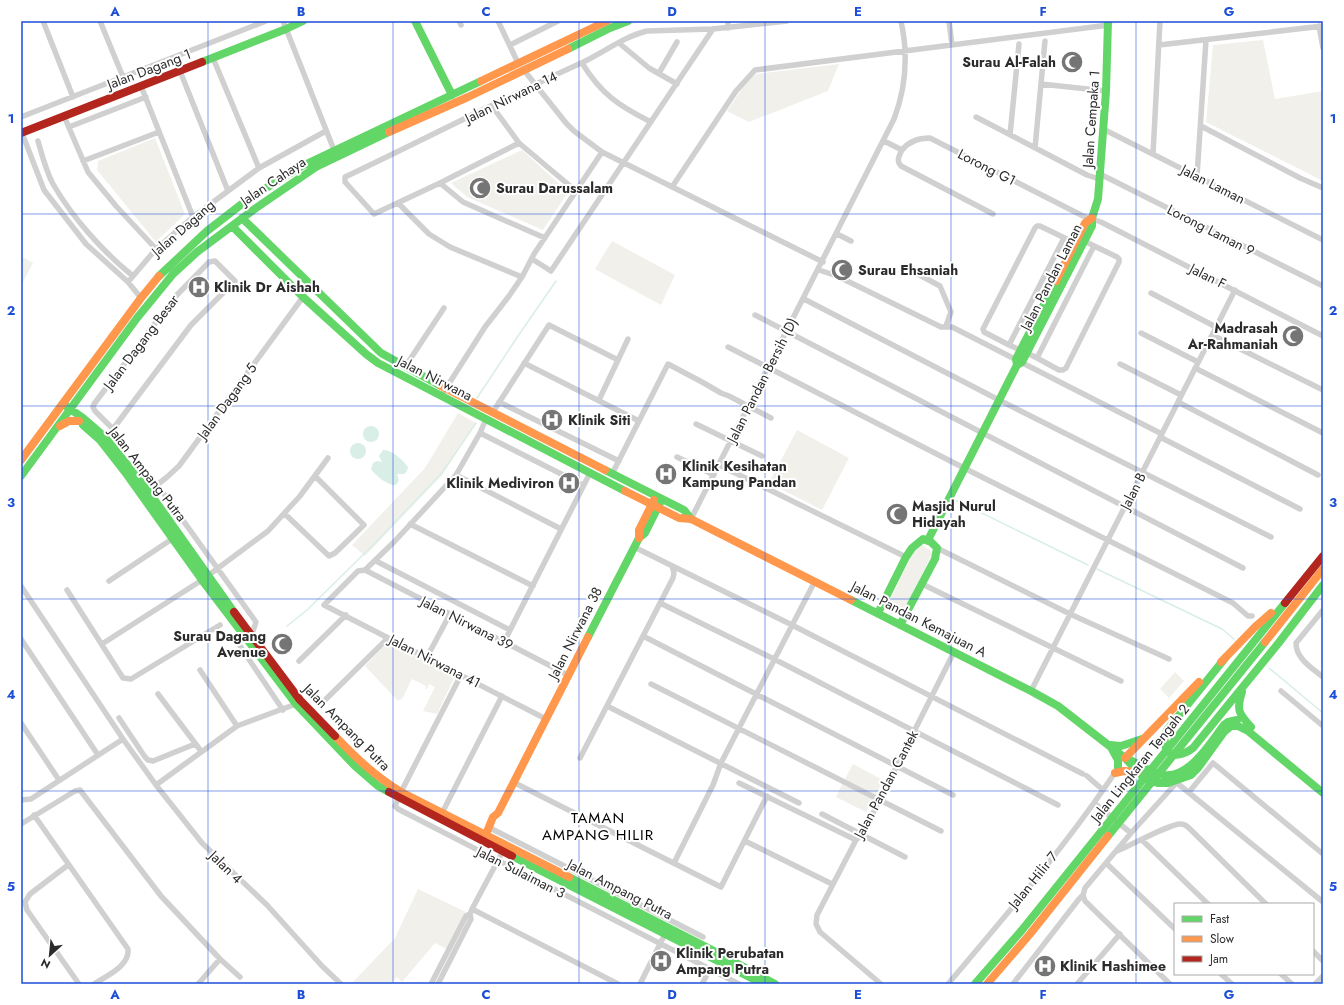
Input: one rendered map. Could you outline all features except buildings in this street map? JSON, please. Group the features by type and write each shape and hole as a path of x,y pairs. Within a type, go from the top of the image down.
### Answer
{"main road":[{"name":"Jalan Dagang 1","path":"21,133 213,58 285,25 303,21"},
{"path":"415,21 452,95 456,97 467,92"},
{"name":"Jalan Cahaya","path":"21,476 152,299 173,274 197,252 236,221 316,167 443,108 467,92 521,66 607,21"},
{"name":"Jalan Cahaya","path":"521,66 628,21"},
{"name":"Jalan Cempaka 1","path":"1092,218 1098,199 1100,177 1109,23"},
{"path":"442,77 467,92"},
{"path":"436,101 442,91 442,77"},
{"path":"443,108 448,103 452,95"},
{"name":"Jalan Cahaya","path":"22,456 141,298 164,270 206,231 246,200 300,167 436,101 452,95"},
{"path":"206,231 236,221 246,200"},
{"path":"254,230 250,220 256,208"},
{"name":"Jalan Pandan Laman","path":"1023,352 1092,226 1092,218"},
{"name":"Jalan Pandan Laman","path":"928,540 1023,352 1085,223 1092,218"},
{"name":"Jalan Nirwana","path":"236,221 254,230 381,353 405,367 659,497"},
{"name":"Jalan Nirwana","path":"236,221 244,238 300,294 366,354 392,371 651,505"},
{"path":"218,236 232,234 244,238"},
{"path":"288,264 286,272 296,284 300,294"},
{"path":"366,354 373,346"},
{"path":"58,427 72,420 81,420 78,398"},
{"name":"Jalan Ampang Putra","path":"61,406 105,437 205,578 298,702 360,762 399,795 485,838"},
{"name":"Jalan Ampang Putra","path":"81,420 146,494"},
{"path":"22,456 33,461"},
{"name":"Jalan Nirwana 38","path":"498,813 639,538 639,530 651,514 651,505 659,497"},
{"name":"Jalan Pandan Kemajuan A","path":"659,497 684,510 691,519"},
{"path":"651,505 647,508 651,514 667,512"},
{"name":"Jalan Pandan Kemajuan A","path":"651,505 680,518 691,519 1031,691 1058,706 1110,745 1143,777 1158,783 1178,782"},
{"path":"878,613 912,548 923,539 934,543 937,548 935,559 900,625"},
{"name":"Jalan Lingkaran Tengah 2","path":"1235,672 1292,594 1323,556"},
{"name":"Jalan Lingkaran Tengah 2","path":"975,984 1054,896 1235,672 1323,569"},
{"path":"1226,657 1167,730 1163,740 1167,751 1176,756 1182,756 1188,753 1323,585"},
{"path":"1125,758 1189,691 1226,657 1255,627 1292,594"},
{"path":"1244,684 1238,704 1238,709 1241,715 1251,727 1323,786"},
{"name":"Jalan Pandan Kemajuan A","path":"1125,758 1139,763 1147,770 1156,774 1163,776 1178,774 1190,767 1195,762 1220,729 1228,722 1236,720 1243,721 1251,727"},
{"path":"1178,782 1191,775 1198,768 1224,732 1231,726 1238,726 1248,731 1323,793"},
{"path":"1110,745 1122,746 1144,738"},
{"path":"1110,745 1118,760 1117,770 1137,772"},
{"name":"Jalan Ampang Putra","path":"399,795 442,813 504,849 666,932 763,984"},
{"path":"485,838 498,818 498,813"},
{"path":"485,838 494,817 498,813"},
{"name":"Jalan Lingkaran Tengah 2","path":"987,984 1030,934 1054,896"},
{"name":"Jalan Ampang Putra","path":"666,932 775,984"}],"street":[{"path":"43,21 73,97"},
{"path":"100,21 123,77"},
{"path":"498,21 521,66 534,85 574,131 602,152 823,262"},
{"path":"510,45 558,21"},
{"path":"728,21 728,28"},
{"name":"Jalan Nirwana 14","path":"398,203 374,214 344,182 345,177 582,63 637,33 647,31 728,28 787,21"},
{"name":"Jalan Pandan Bersih (D)","path":"691,519 819,270 894,119 898,109 902,86 905,51 901,21"},
{"path":"949,21 952,45"},
{"path":"1153,154 1160,21"},
{"path":"21,117 263,22"},
{"path":"672,187 736,91 755,70 1109,23"},
{"path":"285,25 334,150"},
{"path":"1159,46 1321,26 1323,48"},
{"path":"532,259 552,271 678,84 713,29"},
{"path":"1197,176 1206,40"},
{"path":"1035,148 1045,41"},
{"path":"659,73 677,42"},
{"path":"619,43 644,64 678,84"},
{"path":"1010,135 1018,44"},
{"path":"213,58 259,168"},
{"path":"582,63 590,76 607,95 630,112 651,122"},
{"path":"180,71 228,191"},
{"path":"1041,84 1106,90"},
{"path":"141,86 193,217"},
{"path":"69,127 146,97"},
{"path":"492,106 519,143 576,192"},
{"path":"64,116 88,172 116,206 156,250"},
{"name":"Lorong Laman 9","path":"976,117 1087,175 1100,177 1323,286"},
{"path":"1201,126 1300,178 1323,188"},
{"name":"Jalan Laman","path":"1103,129 1323,240"},
{"name":"Jalan Dagang","path":"128,282 156,250 193,217 259,168 326,131"},
{"path":"83,161 159,132"},
{"path":"21,133 44,190 86,244 128,282 141,298"},
{"name":"Lorong G1","path":"902,150 906,145 913,141 930,138 1083,216 1092,218"},
{"path":"38,141 53,184 71,210 88,232 120,266 133,276"},
{"path":"884,141 902,150 898,159 898,163 901,166 993,214"},
{"path":"519,143 398,203 429,234 450,247 522,277"},
{"path":"441,396 445,387 485,326 522,277 545,238 602,152"},
{"path":"440,183 463,202 545,238"},
{"path":"44,190 53,184"},
{"name":"Jalan F","path":"1092,218 1323,336"},
{"path":"1037,226 1040,226 1075,243 1084,241 1117,257 1119,262 1066,368 1059,370 984,332 983,329 1037,226"},
{"path":"837,234 851,241"},
{"path":"1009,345 1064,238"},
{"path":"1036,358 1094,246"},
{"name":"Jalan Dagang Besar","path":"215,261 235,281 191,325 113,429 95,411 93,407 94,404 175,297 209,262 215,261"},
{"path":"819,270 837,276 940,327 952,327 1300,509"},
{"path":"912,271 938,284 942,289 951,312 946,326"},
{"name":"Jalan B","path":"1031,691 1235,290"},
{"path":"1151,293 1216,327"},
{"name":"Jalan Dagang 5","path":"146,494 168,477 179,466 300,294"},
{"path":"804,299 1142,473 1271,537"},
{"path":"405,367 444,308"},
{"path":"755,315 1243,568"},
{"path":"493,412 549,324 618,360"},
{"path":"1141,333 1198,362"},
{"path":"1212,335 1323,390"},
{"path":"599,400 628,340"},
{"path":"728,347 1107,541 1233,603 1248,616 1252,616"},
{"path":"524,363 639,420"},
{"path":"612,474 668,364 721,394 729,396 771,418"},
{"path":"1120,364 1181,395"},
{"path":"1195,368 1323,433"},
{"path":"499,402 619,461"},
{"path":"1178,402 1318,475"},
{"path":"365,570 376,561 456,475 480,433 486,419"},
{"path":"696,424 762,456"},
{"path":"105,437 113,429"},
{"path":"480,433 584,485"},
{"path":"677,457 714,475"},
{"path":"102,644 205,578 268,531 300,496 328,458"},
{"path":"719,465 906,557"},
{"path":"504,642 590,473"},
{"path":"456,475 561,529"},
{"path":"285,514 328,556 335,553 364,525 315,476"},
{"path":"164,494 256,622 253,631 247,635"},
{"path":"410,524 533,586"},
{"path":"109,581 176,537"},
{"path":"634,546 1085,775 1103,790"},
{"path":"937,548 1070,614 1169,660"},
{"path":"376,561 510,630"},
{"path":"580,758 673,578 674,573 672,566"},
{"name":"Jalan Nirwana 39","path":"365,570 568,675"},
{"name":"Jalan Nirwana 41","path":"365,570 358,571 324,605 546,719"},
{"path":"674,863 713,786 721,763 815,581"},
{"path":"922,584 1121,681"},
{"name":"Jalan 4","path":"21,586 123,739 156,785 202,843 267,905 322,966 341,984"},
{"path":"67,590 123,678 131,679 220,625"},
{"path":"660,603 774,659 1058,806"},
{"path":"1323,610 1296,643 1296,650 1299,657 1323,677"},
{"path":"427,657 450,614"},
{"path":"299,661 346,615"},
{"path":"643,636 953,795"},
{"path":"322,703 385,641 387,637"},
{"path":"21,639 98,755"},
{"path":"240,646 283,710"},
{"name":"Jalan Pandan Cantek","path":"881,984 820,932 816,924 817,915 856,840 862,835 954,652"},
{"path":"200,670 237,726"},
{"path":"399,795 461,675"},
{"path":"651,684 941,831"},
{"path":"1281,691 1323,726"},
{"path":"158,694 201,751"},
{"path":"442,813 502,696"},
{"path":"156,785 237,726 283,710 298,702"},
{"path":"607,706 799,803"},
{"path":"119,718 148,760 153,761 195,744"},
{"path":"21,723 59,780"},
{"path":"21,800 31,799 123,739"},
{"name":"Jalan Hilir 7","path":"948,984 1094,803 1125,758"},
{"path":"1189,792 1213,763 1323,854"},
{"path":"513,782 721,887 767,796"},
{"path":"1013,984 1083,895 1085,888 1131,833 1178,782 1323,902"},
{"path":"739,783 856,840"},
{"path":"21,824 75,791 80,790 161,896 220,959 240,977"},
{"name":"Jalan Sulaiman 3","path":"399,795 395,806 398,809 739,984"},
{"path":"1094,803 1131,833"},
{"path":"822,814 905,857"},
{"path":"34,815 128,949 129,954 123,964 94,984"},
{"path":"1116,851 1172,825 1181,824 1189,828 1265,903"},
{"path":"492,829 703,937"},
{"path":"1142,840 1207,903"},
{"path":"744,841 832,884"},
{"path":"431,984 466,916 471,911 504,849"},
{"path":"1106,863 1174,928"},
{"path":"68,865 30,894 25,902 27,910 79,984"},
{"path":"1083,895 1085,901 1170,984"},
{"path":"438,984 471,919 471,911"},
{"path":"471,911 618,984"},
{"path":"640,984 666,932"},
{"path":"1077,984 1120,934"},
{"path":"1314,952 1323,961"},
{"path":"198,984 220,959"},
{"path":"702,984 710,969"},
{"path":"1222,975 1232,984"},
{"path":"1282,975 1292,984"},
{"path":"1315,984 1323,976"}],"shaded area":[{"path":"1263,40 1275,99 1323,91 1323,181 1206,122 1213,45"},
{"path":"839,64 828,91 749,122 727,111 747,81 756,74"},
{"path":"155,138 185,214 156,242 97,170 98,161"},
{"path":"522,150 568,192 543,230 467,197 451,183"},
{"path":"612,241 675,275 661,305 595,269"},
{"path":"21,256 33,263 21,286"},
{"path":"458,413 476,423 443,474 365,556 352,545 425,468"},
{"path":"371,426 377,428 379,434 377,440 371,442 365,440 363,434 365,428"},
{"path":"797,430 849,458 822,510 769,483"},
{"path":"358,443 364,445 366,451 364,457 358,459 352,457 350,451 352,445"},
{"path":"383,450 393,453 408,467 404,474 397,474 399,480 396,485 389,484 375,474 371,469 373,463 377,461 382,462 379,456"},
{"path":"922,545 930,550 932,554 905,609 898,612 890,608 891,598 914,551"},
{"path":"386,644 396,645 455,676 437,714 423,711 435,687 429,684 427,689 425,689 426,686 412,679 402,699 398,701 365,666"},
{"path":"1175,672 1184,681 1169,698 1160,689"},
{"path":"853,764 883,780 876,795 845,779"},
{"path":"842,784 873,799 866,812 836,797"},
{"path":"418,889 466,912 447,949 435,943 402,982 397,977 390,984 351,984 395,938"}],"waterway":[{"path":"477,398 556,281"},
{"path":"287,626 307,610 374,544 441,474 476,423"},
{"path":"953,499 1088,565"},
{"path":"1097,569 1222,629 1234,639"},
{"path":"1269,668 1323,713"}],"traffic: fast":[{"path":"202,62 303,21"},
{"path":"415,21 452,95"},
{"path":"568,49 610,28 628,21"},
{"path":"1017,365 1022,362 1092,226 1092,218 1098,199 1106,91 1108,21"},
{"path":"159,276 207,231 247,200 300,167 481,81"},
{"path":"21,476 137,318 173,274 197,252 256,208 316,167 389,132"},
{"path":"242,218 381,353 441,386"},
{"path":"232,226 303,297 378,363 625,491"},
{"path":"928,540 1017,365 1016,359 1056,281"},
{"path":"63,404 83,418 105,437 149,492 234,612"},
{"path":"83,425 100,440 125,472 202,580 296,704 355,766 378,786 389,792"},
{"path":"605,470 684,510 691,519"},
{"path":"588,637 639,538 645,533 660,503"},
{"path":"878,613 912,548 923,539 931,542 937,548 935,559 900,625"},
{"path":"1226,657 1167,730 1165,744 1170,753 1174,755 1180,754 1193,748 1277,645 1323,585"},
{"path":"851,600 1058,706 1125,758 1143,777 1158,783 1168,783 1191,775 1198,768 1224,732 1231,726 1238,726 1248,731 1323,793"},
{"path":"975,984 1022,930 1285,603"},
{"path":"1108,836 1265,642"},
{"path":"1242,692 1239,708 1241,715 1251,727"},
{"path":"1126,758 1155,773 1169,775 1179,773 1197,760 1224,725 1228,722 1237,720"},
{"path":"1110,745 1121,746 1142,739"},
{"path":"1112,749 1118,760 1118,768"},
{"path":"512,856 763,984"},
{"path":"569,877 716,952 775,984"}],"traffic: slow":[{"path":"481,81 607,21"},
{"path":"389,132 468,97 568,49"},
{"path":"1056,281 1085,223 1092,218"},
{"path":"21,460 141,298 159,276"},
{"path":"441,386 605,470"},
{"path":"60,426 69,421 79,421"},
{"path":"625,491 679,518 691,519 851,600"},
{"path":"639,538 639,530 654,500"},
{"path":"1265,642 1323,569"},
{"path":"1221,662 1271,613"},
{"path":"484,839 493,817 498,813 588,637"},
{"path":"1125,758 1199,682"},
{"path":"335,736 366,766 401,792 569,877"},
{"path":"1115,773 1124,771 1137,772"},
{"path":"987,984 1030,934 1108,836"}],"traffic: jam":[{"path":"21,133 202,62"},
{"path":"1285,603 1323,556"},
{"path":"234,612 300,700 335,736"},
{"path":"389,792 512,856"}],"place":[{"name":"Surau Al-Falah","path":"1072,62"},
{"name":"Surau Darussalam","path":"480,188"},
{"name":"Surau Ehsaniah","path":"842,270"},
{"name":"Klinik Dr Aishah","path":"199,287"},
{"name":"Madrasah Ar-Rahmaniah","path":"1293,336"},
{"name":"Klinik Siti","path":"552,420"},
{"name":"Klinik Kesihatan Kampung Pandan","path":"666,474"},
{"name":"Klinik Mediviron","path":"569,483"},
{"name":"Masjid Nurul Hidayah","path":"897,514"},
{"name":"Surau Dagang Avenue","path":"282,644"},
{"name":"Klinik Perubatan Ampang Putra","path":"661,961"},
{"name":"Klinik Hashimee","path":"1045,966"}],"district":[{"name":"TAMAN AMPANG HILIR","path":"598,826"}]}
